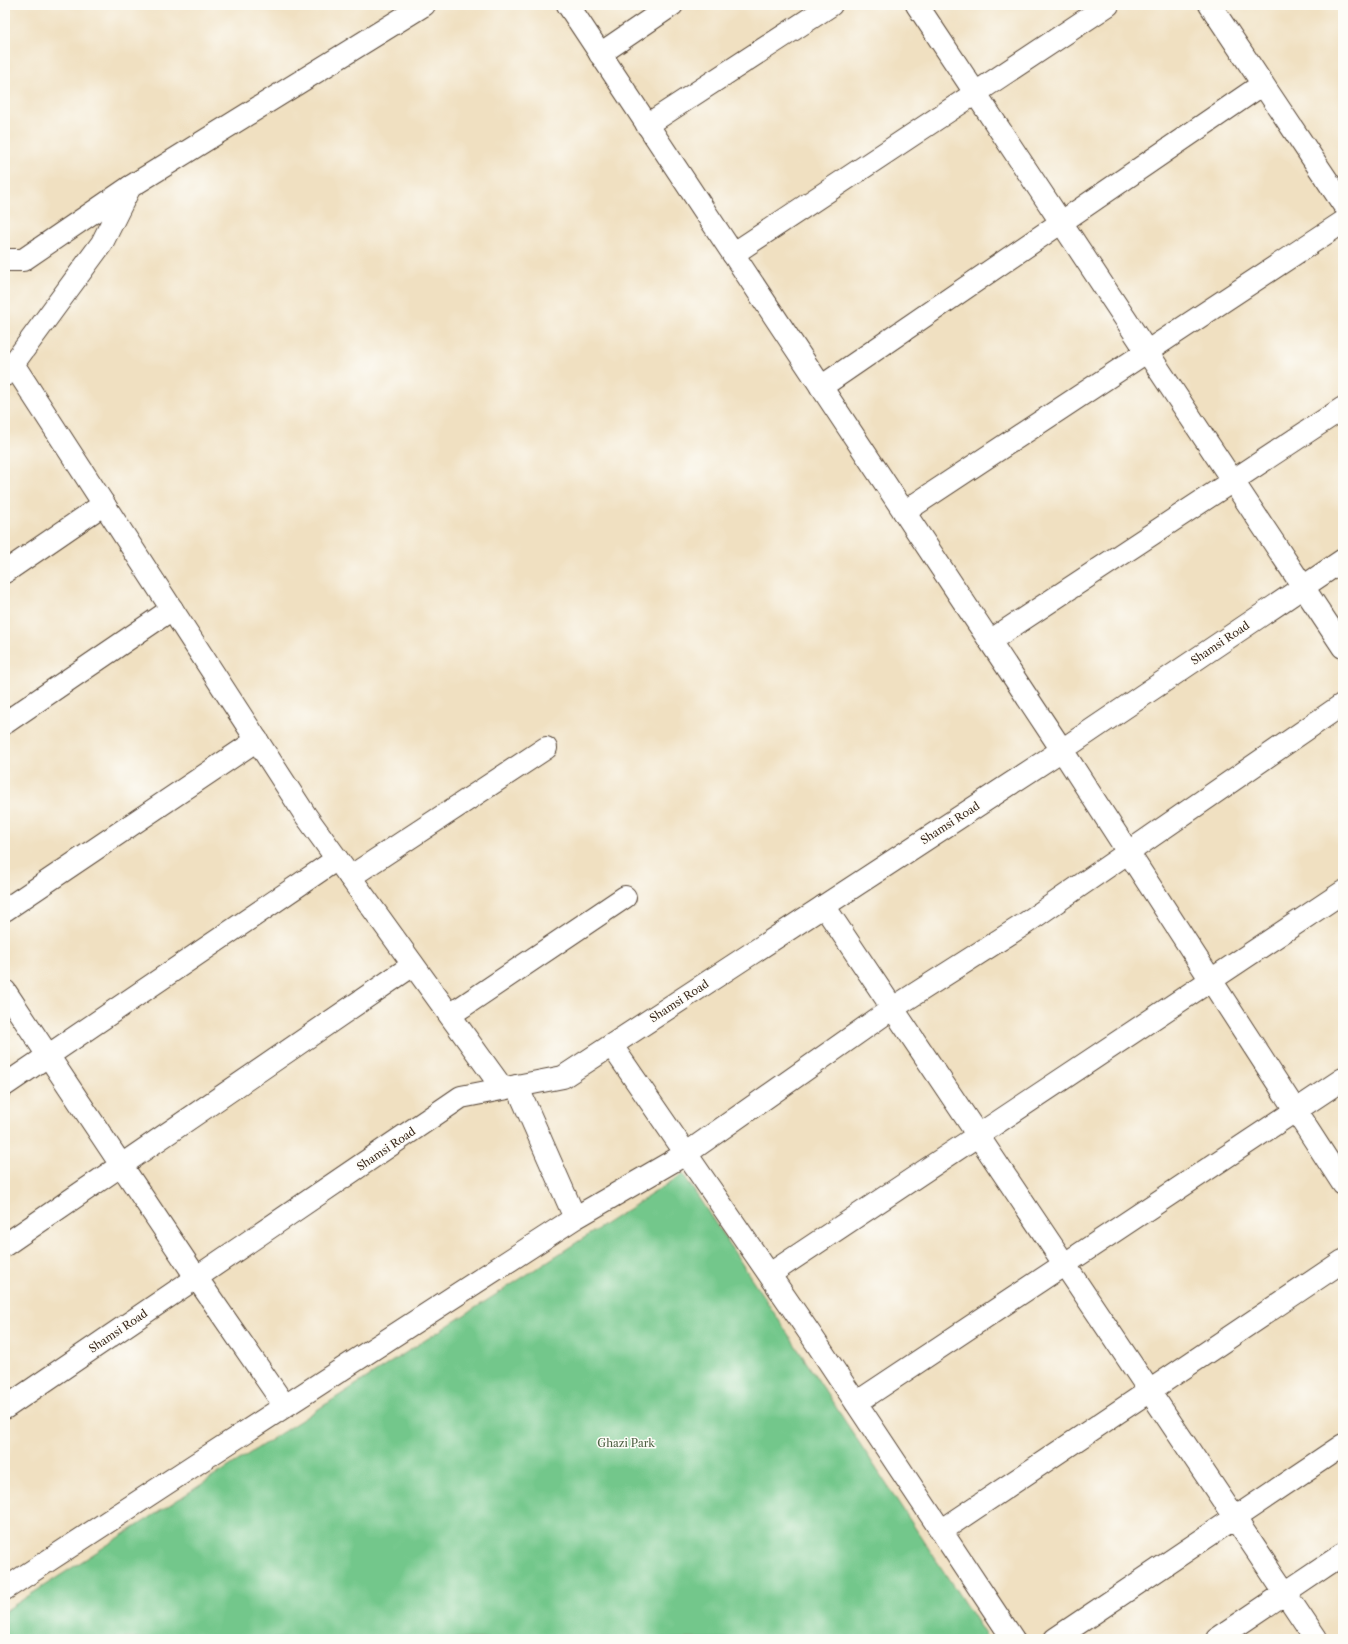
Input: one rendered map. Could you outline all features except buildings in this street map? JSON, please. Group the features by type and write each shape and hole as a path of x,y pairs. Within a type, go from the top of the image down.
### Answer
{"street":[{"path":"5,260 23,260 130,187 424,5"},
{"path":"568,5 1062,750 1343,1184"},
{"path":"600,54 672,5"},
{"path":"647,124 831,5"},
{"path":"917,5 1343,647"},
{"path":"733,254 1108,5"},
{"path":"1210,5 1343,204"},
{"path":"821,387 1263,84"},
{"path":"130,187 102,243 9,370 104,504 306,816 450,1015 510,1088 575,1218"},
{"path":"904,512 1343,222"},
{"path":"990,641 1343,408"},
{"path":"5,572 104,504"},
{"name":"Shamsi Road","path":"5,1408 461,1097 563,1077 612,1046 1062,750 1343,560"},
{"path":"5,723 172,609"},
{"path":"5,1589 575,1218 687,1153 892,1008 1023,925 1343,704"},
{"path":"5,910 257,740"},
{"path":"350,877 546,748"},
{"path":"5,1085 337,859"},
{"path":"770,1274 1343,892"},
{"path":"450,1015 625,897"},
{"path":"824,906 1316,1639"},
{"path":"5,1245 413,965"},
{"path":"5,990 196,1277 285,1406"},
{"path":"612,1046 770,1274 1013,1639"},
{"path":"856,1403 1343,1079"},
{"path":"941,1530 1343,1261"},
{"path":"1054,1639 1343,1445"},
{"path":"1217,1639 1343,1554"}],"green space":[{"name":"Ghazi Park","path":"683,1174 988,1639 5,1639 5,1611"}]}
